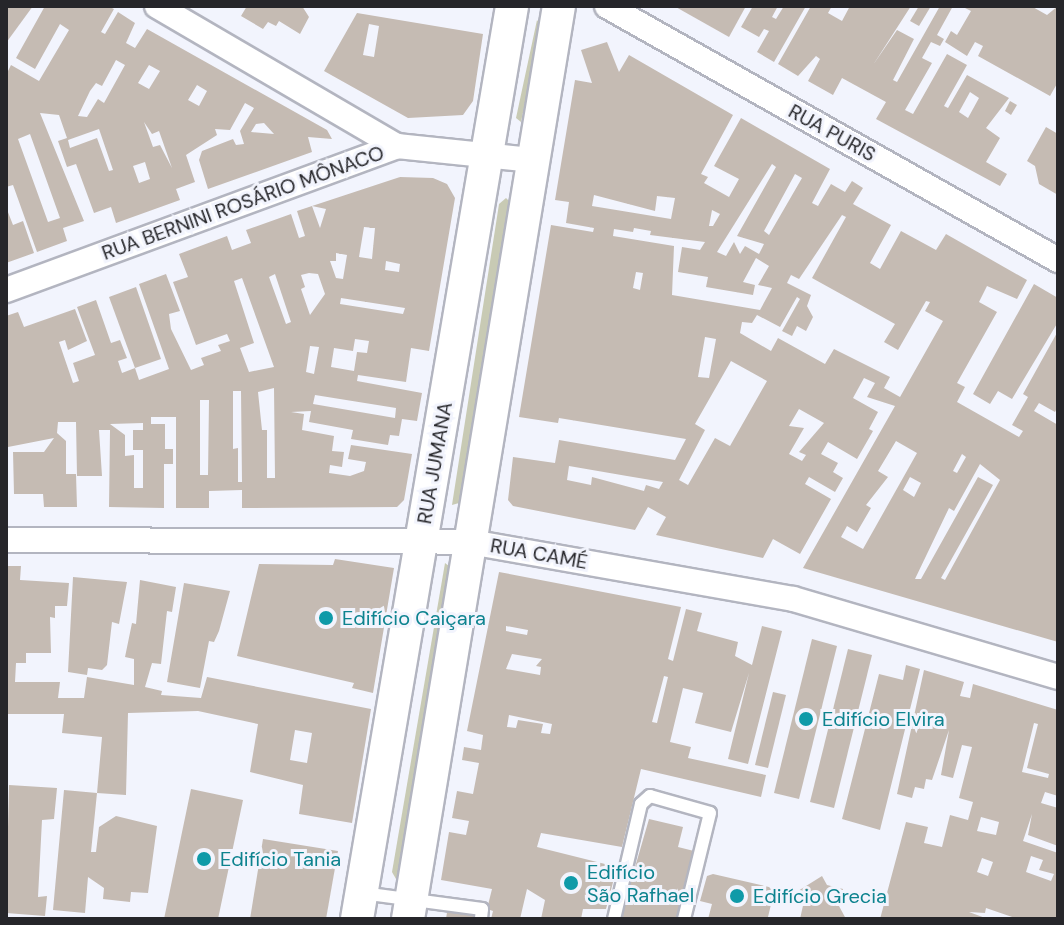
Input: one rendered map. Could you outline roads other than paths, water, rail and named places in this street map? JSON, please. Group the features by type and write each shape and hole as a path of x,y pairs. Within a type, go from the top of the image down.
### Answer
{"main road":[{"name":"RUA JUMANA","path":"359,906 512,6"},
{"path":"410,909 559,6"}],"street":[{"path":"157,6 397,146"},
{"name":"RUA PURIS","path":"607,6 1058,260"},
{"name":"RUA BERNINI ROSÁRIO MÔNACO","path":"6,290 397,146 533,160"},
{"name":"RUA CAMÉ","path":"6,540 422,538 470,542 793,599 1058,677"}],"lane":[{"path":"614,919 641,804 650,796 710,813 684,919"},
{"path":"359,906 482,909 481,919"}],"place":[{"name":"Edifício Caiçara","path":"326,618"},
{"name":"Edifício Elvira","path":"806,719"},
{"name":"Edifício Tania","path":"204,859"},
{"name":"Edifício São Rafhael","path":"571,883"},
{"name":"Edifício Grecia","path":"737,896"}]}
